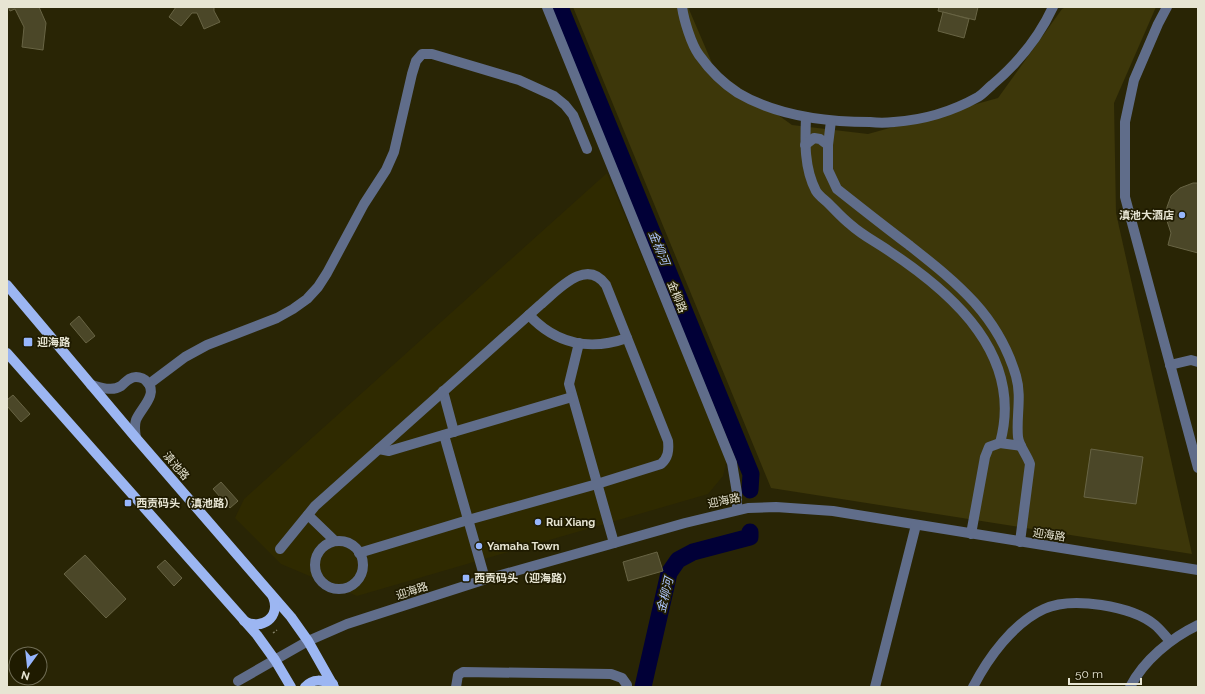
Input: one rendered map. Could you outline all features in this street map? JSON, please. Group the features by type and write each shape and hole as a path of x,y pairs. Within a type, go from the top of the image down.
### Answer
{"main road":[{"name":"滇池路","path":"7,285 136,438 291,617 308,640 333,686"},
{"path":"7,353 257,635 275,660 291,687"},
{"path":"244,621 249,624 260,625 269,620 275,606 272,596"},
{"path":"305,687 316,680 322,680 333,686"}],"street":[{"name":"金柳路","path":"547,7 732,463 737,493 737,510"},
{"path":"682,7 685,21 698,54 719,78 738,93 767,107 806,117 831,121 863,122 901,121 946,111 978,96 1006,73 1022,55 1046,23 1053,7"},
{"path":"1167,7 1134,80 1125,122 1125,197 1198,468"},
{"path":"149,384 185,357 207,345 277,318 293,309 307,299 318,287 364,204 386,170 394,152 416,61 422,54 432,54 519,80 554,96 565,105 573,115 587,149"},
{"path":"806,117 805,145 808,173 817,193 850,225 906,262 942,290 960,308 979,331 994,357 1002,381 1005,403 1005,428 1000,443"},
{"path":"831,121 828,146 828,170 837,189 952,278 991,322 1007,350 1017,378 1020,403 1018,437 1021,446 1027,454 1030,464 1020,542"},
{"path":"805,145 814,138 820,139 828,146"},
{"path":"280,549 315,506 529,315 576,277 584,274 594,274 602,279 606,285 668,441 669,450 666,459 661,464 597,484 468,520 359,553"},
{"path":"529,315 539,325 551,333 569,341 603,344 627,338"},
{"path":"579,343 569,384 614,543"},
{"path":"1170,365 1191,360 1198,362"},
{"path":"91,385 104,388 115,388 129,379 136,377 144,379 149,384 151,391 150,399 140,412 136,421 136,438"},
{"path":"444,391 449,433 468,520 485,579"},
{"path":"379,449 388,451 572,397"},
{"path":"971,534 985,457 990,447 1000,443 1021,446"},
{"name":"迎海路","path":"238,681 308,640 347,624 485,579 700,519 748,508 776,507 833,511 1198,570"},
{"path":"308,515 335,541"},
{"path":"875,687 916,525"},
{"path":"335,541 346,542 352,545 359,553 362,564 360,576 347,587 330,587 321,581 316,571 315,560 320,549 335,541"},
{"path":"973,687 980,672 1005,639 1026,621 1045,609 1065,604 1089,603 1134,613 1155,625 1170,641"},
{"path":"1130,687 1148,662 1170,641 1198,625"},
{"path":"456,687 458,675 463,672 611,674 622,678 627,687"}],"path":[{"path":"273,633 277,630"}],"shaded area":[{"path":"573,7 688,7 715,70 792,125 868,134 998,98 1062,9 1066,7 1156,7 1114,103 1116,213 1192,554 771,488"},
{"path":"607,173 727,460 723,476 708,494 357,596 281,564 235,518 244,499"}],"building":[{"path":"8,7 39,7 46,23 43,50 22,47 24,27 15,9 10,11"},
{"path":"176,7 214,7 214,11 220,22 204,29 197,13 192,13 181,26 169,17"},
{"path":"939,7 978,7 975,20 938,11"},
{"path":"943,12 969,19 964,38 938,31"},
{"name":"滇池大酒店","path":"1193,183 1198,183 1198,253 1168,245 1171,233 1166,218 1167,207 1171,196 1180,188"},
{"path":"79,316 95,336 86,343 70,324"},
{"path":"13,395 30,414 21,422 7,406 7,400"},
{"path":"1091,449 1143,457 1136,504 1084,497"},
{"path":"221,482 238,501 230,508 213,489"},
{"path":"657,552 663,571 628,581 623,562"},
{"path":"85,555 126,599 106,618 64,574"},
{"path":"165,560 182,578 174,586 157,567"}],"waterway":[{"name":"金柳河","path":"560,7 751,474 750,490"},
{"name":"金柳河","path":"643,687 669,573 678,560 693,552 750,537 750,532"}],"place":[{"name":"滇池大酒店","path":"1182,215"},
{"name":"迎海路","path":"28,342"},
{"name":"西贡码头（滇池路）","path":"128,503"},
{"name":"Rui Xiang","path":"538,522"},
{"name":"Yamaha Town","path":"479,546"},
{"name":"西贡码头（迎海路）","path":"466,578"}]}
